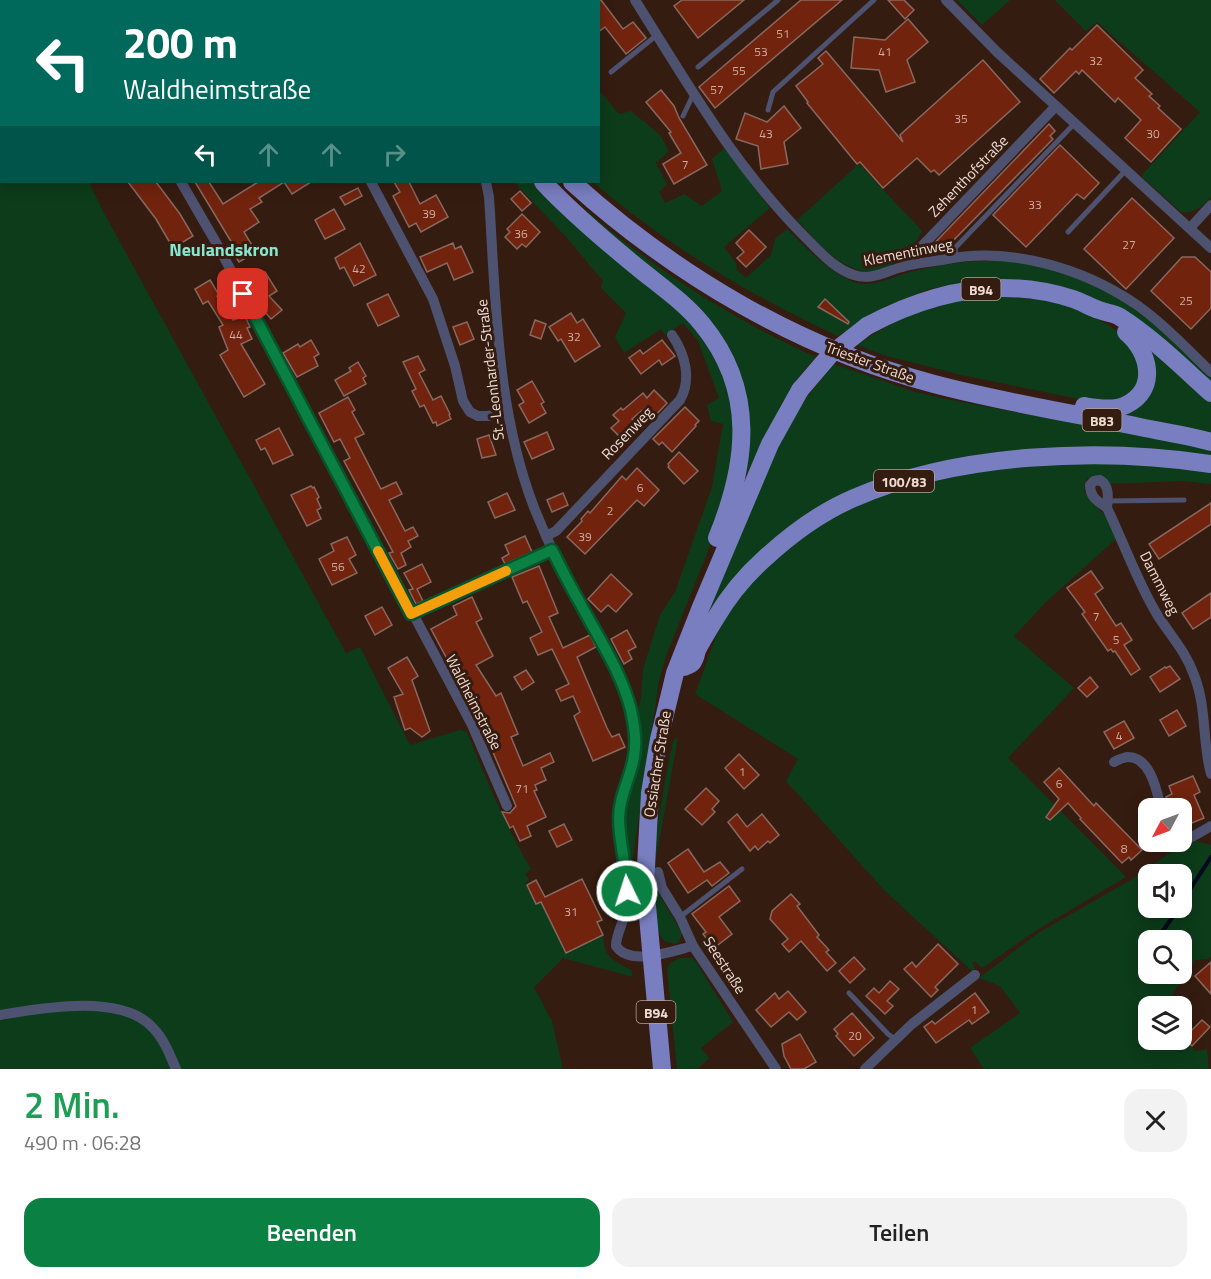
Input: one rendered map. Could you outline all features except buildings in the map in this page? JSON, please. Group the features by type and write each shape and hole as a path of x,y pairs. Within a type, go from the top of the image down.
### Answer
{"main road":[{"path":"544,183 592,229 683,304 702,323 719,347 733,377 742,412 738,473 728,509 695,592 700,607"},
{"name":"Triester Straße","path":"573,183 635,235 677,265 764,317 861,361 935,385 1211,442"},
{"name":"B94","path":"700,607 770,444 800,390 830,355 867,326 920,301 949,292 982,289 1040,291 1072,299 1099,310"},
{"path":"993,398 1040,397 1093,408 1125,406 1134,400 1147,381 1148,367 1143,352 1136,340 1099,310"},
{"path":"1099,310 1118,315 1144,334 1211,393"},
{"name":"100/83","path":"675,673 692,663 715,618 735,590 763,560 789,537 853,498 892,484 943,471 1010,460 1068,455 1121,455 1211,464"},
{"name":"Ossiacher Straße","path":"662,1069 645,884 650,793 668,699 675,673 700,607"}],"street":[{"name":"Klementinweg","path":"635,0 693,95 753,177 793,225 842,270 856,276 872,277 902,267 979,255 1004,256 1063,269 1093,280 1139,306 1211,372"},
{"path":"946,0 997,52 1211,248"},
{"name":"Zehenthofstraße","path":"902,267 1056,106"},
{"name":"Waldheimstraße","path":"181,183 238,284 471,725 507,806"},
{"path":"372,183 433,299 455,366 463,401 470,412 478,416 507,412"},
{"name":"St.-Leonharder-Straße","path":"486,183 507,412 517,458 552,550 611,657 622,681 631,712 635,739 634,757 622,794 619,817 621,846 627,873 626,908 616,946 625,955 650,956 693,946"},
{"path":"1190,228 1211,205"},
{"name":"Rosenweg","path":"546,536 556,531 680,400 686,390 684,359 672,335"},
{"name":"Dammweg","path":"1107,504 1153,607 1184,652 1194,674 1202,698 1211,774"},
{"path":"411,614 552,550"},
{"path":"1114,762 1127,757 1138,759 1144,765 1158,798"},
{"path":"1192,837 1211,826"},
{"name":"Seestraße","path":"658,872 662,888 680,917 693,946 776,1069"},
{"path":"865,1069 912,1024 975,975"},
{"path":"0,1015 45,1007 110,1007 137,1015 155,1030 176,1069"}],"lane":[{"path":"698,67 778,0"},
{"path":"768,110 773,92 874,0"},
{"path":"611,72 657,35"},
{"path":"683,116 693,95"},
{"path":"956,257 955,248 1075,123"},
{"path":"1068,232 1126,170"},
{"path":"1107,504 1184,500"},
{"path":"680,917 742,869"},
{"path":"849,993 895,1039"}],"green space":[{"path":"957,0 1010,0 982,25"},
{"path":"1055,0 1211,0 1211,197 1198,209 1181,212 1141,176 1200,112 1097,22 1086,31"},
{"path":"600,91 619,114 631,111 660,135 669,151 656,163 667,184 659,192 665,203 684,194 702,206 722,191 712,159 724,148 770,208 724,247 736,263 737,270 746,278 771,255 775,239 787,229 835,272 861,284 875,283 935,267 973,261 1010,261 1041,267 1092,284 1134,309 1173,340 1211,376 1211,385 1103,302 1077,292 1011,280 980,280 929,289 884,307 838,336 741,286 680,248 594,183 600,183"},
{"path":"859,164 922,231 912,248 904,256 888,267 874,271 861,271 837,259 797,220"},
{"path":"0,183 89,183 346,653 360,647 410,745 460,730 467,732 504,819 531,869 525,874 529,880 525,883 536,904 541,902 566,953 603,935 608,954 614,961 631,970 633,977 563,958 534,987 552,1021 563,1069 0,1069"},
{"path":"515,183 536,183 701,332 730,386 737,448 714,536 666,656 659,681 632,864 624,827 625,812 643,744 638,710 643,669 660,615 675,592 712,487 723,424 711,421 707,405 719,398 698,341 683,323 665,335 661,329 624,353 615,337 626,313 601,288 603,281 568,239"},
{"path":"567,194 625,242 686,285 749,324 816,357 801,374 782,403 747,474 731,357 592,223"},
{"path":"1005,296 1049,301 1076,309 1103,321 1120,333 1134,349 1141,373 1133,390 1125,397 1099,403 961,375 883,355 857,345 915,312 960,300"},
{"path":"1153,352 1211,400 1211,433 1120,415 1132,408"},
{"path":"834,364 912,391 946,399 1211,449 1211,459 1099,450 851,494 709,616 706,615 765,472 797,409"},
{"path":"1103,460 1211,470 1211,484 1183,481 1109,484 1093,476 1086,480 1084,491 1109,521 1117,538 1047,601 1014,636 1074,688 1008,758 1126,877 1037,930 982,968 975,961 972,963 975,969 973,972 885,891 786,781 798,759 695,694 715,639 731,604 753,577 836,512 901,488 987,470"},
{"path":"678,738 656,858 656,889 682,933 679,942 675,944 664,941 657,925 653,902 653,876 664,789 672,746 674,740"},
{"path":"1197,841 1211,845 1211,956 1208,959 1196,960 1192,966 1192,930 1138,930 1138,984 1179,984 1171,996 1138,996 1138,1050 1192,1050 1192,1048 1196,1051 1207,1049 1209,1069 984,1069 970,1048 1020,1013 1000,986 979,978 1038,933 1138,875 1138,918 1192,918 1192,864 1154,864 1171,852 1192,852 1192,842"},
{"path":"679,958 692,958 696,962 733,1022 701,1048 709,1058 697,1069 677,1069 667,969 669,964"}],"waterway":[{"path":"1192,886 1211,857"},
{"path":"1163,930 1172,918"}],"slow traffic":[{"path":"378,551 411,614 506,571"}],"district":[{"name":"Neulandskron","path":"224,249"}],"route":[{"path":"243,294 411,614 552,550 611,657 622,681 631,712 635,739 634,757 622,794 619,817 621,846 627,873 627,891"}]}
